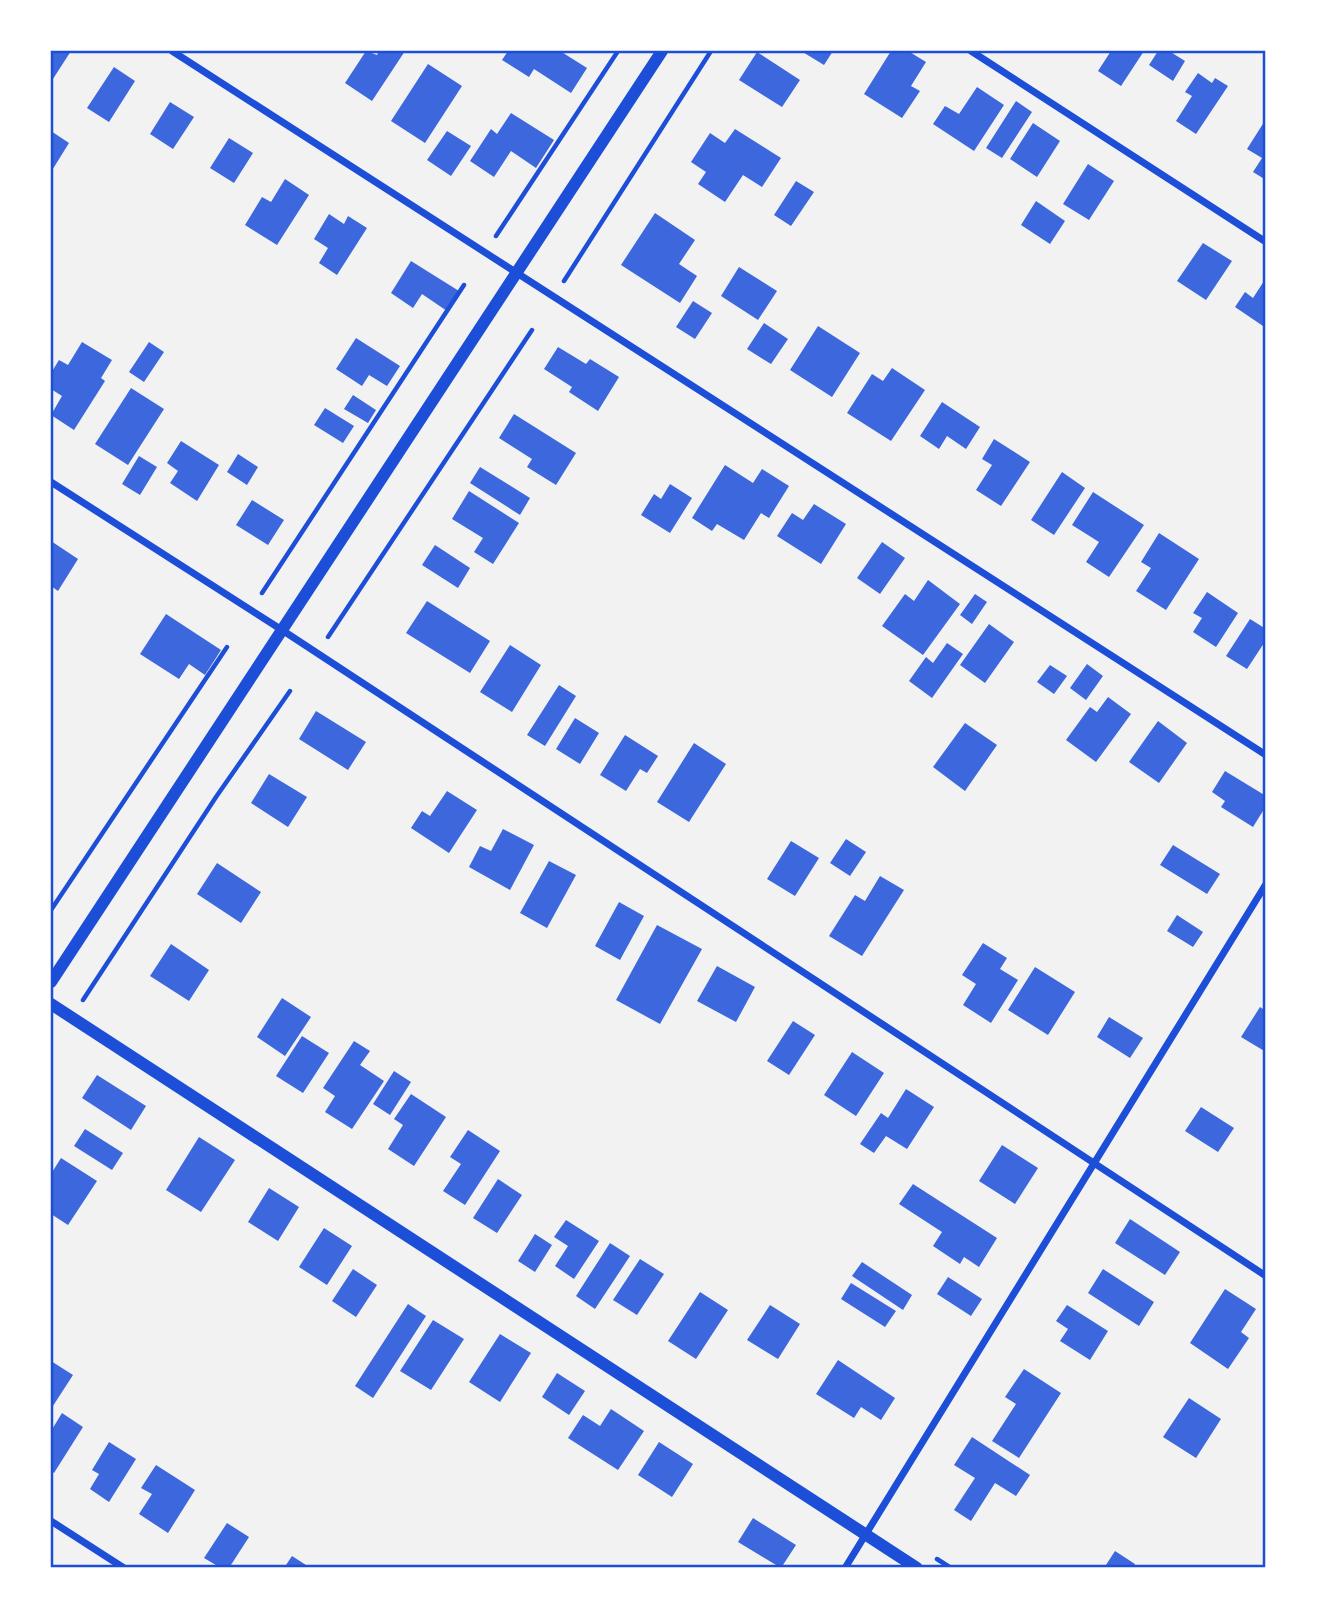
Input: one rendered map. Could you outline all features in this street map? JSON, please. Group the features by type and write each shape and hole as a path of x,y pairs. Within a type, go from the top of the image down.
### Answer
{"street":[{"path":"172,51 1266,755"},
{"path":"51,982 662,51"},
{"path":"971,51 1266,242"},
{"path":"51,482 282,630 1266,1276"},
{"path":"845,1568 1266,884"},
{"path":"51,1004 917,1568"},
{"path":"51,1521 124,1568"}],"path":[{"path":"496,236 618,51"},
{"path":"564,281 710,51"},
{"path":"262,593 464,285"},
{"path":"328,637 532,330"},
{"path":"51,910 227,647"},
{"path":"82,999 290,691"}],"building":[{"path":"51,51 71,51 51,82"},
{"path":"366,51 377,55 379,51 405,51 372,101 345,83"},
{"path":"508,51 560,51 587,68 571,93 534,69 529,77 502,60"},
{"path":"801,51 833,51 824,65"},
{"path":"891,51 908,51 926,62 911,86 920,91 902,118 864,94"},
{"path":"1111,51 1144,51 1121,86 1098,71"},
{"path":"1158,51 1169,51 1185,61 1173,81 1149,65"},
{"path":"757,52 800,80 782,107 739,80"},
{"path":"428,64 462,86 425,143 391,121"},
{"path":"114,67 135,81 109,122 87,108"},
{"path":"1198,73 1212,83 1215,78 1228,86 1196,134 1176,121 1192,96 1185,92"},
{"path":"977,87 1004,105 974,151 933,124 945,106 959,114"},
{"path":"1016,101 1032,112 1002,158 986,148"},
{"path":"170,102 194,117 173,149 150,134"},
{"path":"511,113 554,140 536,168 511,151 494,177 470,161 491,129 497,134"},
{"path":"1266,119 1266,180 1253,172 1262,158 1247,149"},
{"path":"1033,123 1060,141 1037,177 1010,159"},
{"path":"735,129 781,158 762,187 743,175 725,202 698,184 706,172 691,162 710,133 725,143"},
{"path":"51,131 69,143 51,172"},
{"path":"447,131 471,146 451,176 427,160"},
{"path":"229,138 253,153 234,183 210,168"},
{"path":"1088,164 1114,181 1089,220 1063,204"},
{"path":"285,179 309,195 277,245 245,225 262,197 271,202"},
{"path":"796,181 814,192 791,226 774,215"},
{"path":"1036,201 1065,221 1050,244 1021,225"},
{"path":"655,213 695,240 679,264 697,276 680,303 621,265"},
{"path":"329,214 344,224 348,216 367,228 337,275 319,263 328,248 314,239"},
{"path":"1203,243 1232,261 1206,300 1177,281"},
{"path":"411,261 459,291 447,311 422,294 413,308 391,293"},
{"path":"739,267 777,291 758,320 721,296"},
{"path":"1264,281 1266,322 1263,326 1235,307 1245,292 1253,298"},
{"path":"693,301 712,313 695,339 676,327"},
{"path":"764,323 788,339 771,364 747,349"},
{"path":"818,326 860,353 832,397 790,370"},
{"path":"356,338 400,366 387,386 369,375 362,386 336,369"},
{"path":"82,342 112,360 101,378 105,381 74,430 51,415 62,396 51,389 51,373 59,360 68,365"},
{"path":"149,342 164,352 144,382 129,372"},
{"path":"558,347 586,364 590,359 619,377 598,411 569,392 572,387 544,369"},
{"path":"892,368 925,390 891,441 847,413 872,374 883,381"},
{"path":"131,388 164,409 128,465 95,444"},
{"path":"353,395 376,410 368,423 344,409"},
{"path":"942,402 980,427 966,449 947,436 939,449 920,436"},
{"path":"325,408 354,426 343,443 314,425"},
{"path":"514,414 576,453 556,485 527,467 532,459 499,438"},
{"path":"994,439 1030,462 1001,506 976,490 992,465 982,459"},
{"path":"181,441 219,465 197,501 170,483 178,471 167,463"},
{"path":"238,454 258,467 247,485 227,472"},
{"path":"139,456 157,467 140,495 122,484"},
{"path":"725,465 753,483 762,469 789,486 769,518 761,513 744,540 717,524 712,531 692,518"},
{"path":"480,467 530,498 520,515 470,483"},
{"path":"1062,472 1085,488 1054,535 1031,520"},
{"path":"670,484 692,498 670,533 641,515 654,494 661,499"},
{"path":"469,491 519,523 493,564 474,552 483,538 452,519"},
{"path":"1093,492 1144,525 1109,577 1086,562 1099,542 1072,525"},
{"path":"252,500 284,520 268,545 236,525"},
{"path":"814,504 846,524 821,564 777,536 792,513 803,520"},
{"path":"1159,533 1199,559 1166,610 1136,591 1151,568 1141,562"},
{"path":"51,541 78,559 58,591 51,586"},
{"path":"882,542 905,558 880,594 857,578"},
{"path":"435,545 470,568 458,588 422,565"},
{"path":"928,580 960,604 923,655 882,626 905,594 914,601"},
{"path":"1207,592 1238,613 1216,647 1193,632 1202,618 1193,613"},
{"path":"975,594 987,602 972,624 960,615"},
{"path":"427,601 490,641 470,673 406,633"},
{"path":"166,614 221,650 205,675 189,664 179,679 140,654"},
{"path":"1250,619 1266,629 1266,640 1247,669 1226,656"},
{"path":"989,624 1014,642 985,683 960,665"},
{"path":"947,643 963,654 932,698 909,681 926,657 933,663"},
{"path":"510,645 541,665 512,712 480,692"},
{"path":"1087,664 1103,676 1086,700 1070,688"},
{"path":"1050,665 1067,676 1054,694 1037,682"},
{"path":"559,685 576,696 545,746 527,735"},
{"path":"1108,697 1131,714 1096,762 1066,740 1090,707 1097,712"},
{"path":"316,711 366,742 348,770 299,739"},
{"path":"575,718 599,733 580,764 556,749"},
{"path":"1158,721 1187,743 1159,783 1129,762"},
{"path":"965,723 997,745 965,791 933,767"},
{"path":"625,735 658,756 647,773 640,769 626,791 600,775"},
{"path":"694,743 726,764 689,822 657,802"},
{"path":"1225,771 1266,796 1266,806 1253,827 1221,807 1225,801 1212,792"},
{"path":"269,774 307,797 288,827 251,803"},
{"path":"447,791 477,810 449,853 411,828 422,811 430,816"},
{"path":"503,829 534,845 510,890 469,867 480,846 491,851"},
{"path":"846,839 866,852 850,876 830,863"},
{"path":"791,841 819,858 795,896 767,879"},
{"path":"1173,845 1220,874 1207,894 1160,865"},
{"path":"549,861 576,875 547,928 520,913"},
{"path":"217,863 261,892 241,923 197,894"},
{"path":"880,876 904,890 862,956 829,936 855,895 865,901"},
{"path":"619,902 644,916 620,960 595,946"},
{"path":"1177,915 1203,932 1193,947 1167,931"},
{"path":"657,925 702,949 660,1024 616,1000"},
{"path":"983,943 1007,958 1000,969 1018,980 991,1023 963,1005 976,984 962,975"},
{"path":"171,944 209,970 189,1001 150,976"},
{"path":"717,966 755,987 736,1022 697,1001"},
{"path":"1035,967 1075,992 1048,1035 1008,1010"},
{"path":"282,998 311,1017 285,1056 257,1037"},
{"path":"1260,1007 1266,1011 1266,1052 1241,1037"},
{"path":"1109,1017 1143,1038 1130,1058 1097,1037"},
{"path":"793,1021 815,1035 789,1075 767,1061"},
{"path":"302,1036 329,1053 303,1093 276,1076"},
{"path":"354,1041 370,1051 360,1065 384,1081 352,1129 325,1112 335,1096 323,1088"},
{"path":"852,1052 884,1073 856,1116 824,1095"},
{"path":"394,1071 411,1082 390,1115 373,1104"},
{"path":"97,1075 146,1106 131,1130 82,1098"},
{"path":"906,1089 934,1107 907,1149 886,1136 874,1153 860,1144 881,1113 888,1118"},
{"path":"411,1094 446,1117 414,1166 388,1149 403,1125 394,1119"},
{"path":"1201,1107 1234,1128 1218,1152 1185,1131"},
{"path":"85,1129 123,1153 112,1170 74,1146"},
{"path":"468,1130 500,1151 465,1205 443,1191 461,1164 450,1157"},
{"path":"199,1137 235,1160 201,1212 166,1190"},
{"path":"1002,1145 1038,1168 1015,1204 979,1181"},
{"path":"61,1158 97,1181 68,1225 51,1214 51,1174"},
{"path":"498,1179 522,1195 497,1233 473,1218"},
{"path":"913,1184 997,1238 979,1267 964,1257 960,1264 933,1246 942,1232 899,1204"},
{"path":"269,1188 299,1207 278,1241 248,1222"},
{"path":"1130,1219 1180,1252 1165,1275 1115,1243"},
{"path":"566,1220 599,1241 574,1279 555,1266 568,1246 554,1237"},
{"path":"324,1228 352,1246 327,1285 299,1267"},
{"path":"535,1234 552,1245 535,1272 518,1261"},
{"path":"610,1243 630,1256 595,1309 576,1296"},
{"path":"640,1259 664,1274 637,1315 613,1300"},
{"path":"862,1262 912,1295 903,1310 852,1276"},
{"path":"353,1269 377,1285 356,1317 332,1301"},
{"path":"1103,1269 1154,1302 1139,1326 1088,1293"},
{"path":"948,1277 982,1299 971,1316 937,1294"},
{"path":"851,1283 896,1311 885,1327 841,1299"},
{"path":"1225,1289 1256,1309 1241,1332 1249,1338 1228,1369 1190,1343"},
{"path":"700,1292 728,1310 696,1359 668,1341"},
{"path":"408,1304 426,1316 373,1398 355,1386"},
{"path":"770,1305 800,1324 778,1359 747,1340"},
{"path":"1067,1305 1108,1331 1090,1360 1060,1341 1068,1329 1056,1321"},
{"path":"433,1320 464,1339 431,1390 400,1371"},
{"path":"500,1334 531,1353 500,1402 469,1382"},
{"path":"838,1360 895,1398 881,1420 861,1407 854,1418 816,1394"},
{"path":"51,1361 73,1375 51,1409"},
{"path":"1024,1369 1061,1393 1019,1458 992,1441 1016,1404 1005,1397"},
{"path":"557,1373 585,1391 569,1415 542,1397"},
{"path":"1189,1398 1221,1419 1196,1458 1163,1437"},
{"path":"611,1409 644,1431 618,1470 568,1438 583,1415 600,1426"},
{"path":"62,1413 83,1427 54,1473 51,1471 51,1431"},
{"path":"972,1437 1030,1475 1016,1496 995,1483 971,1521 954,1510 975,1478 954,1465"},
{"path":"109,1442 136,1459 109,1502 90,1489 99,1474 92,1470"},
{"path":"659,1442 693,1464 672,1497 638,1475"},
{"path":"156,1465 195,1490 168,1533 139,1514 152,1494 141,1488"},
{"path":"753,1518 796,1545 781,1568 738,1542"},
{"path":"227,1523 249,1537 229,1568 221,1568 204,1558"},
{"path":"1115,1551 1135,1564 1133,1568 1104,1568"},
{"path":"292,1556 306,1565 304,1568 284,1568"}]}
